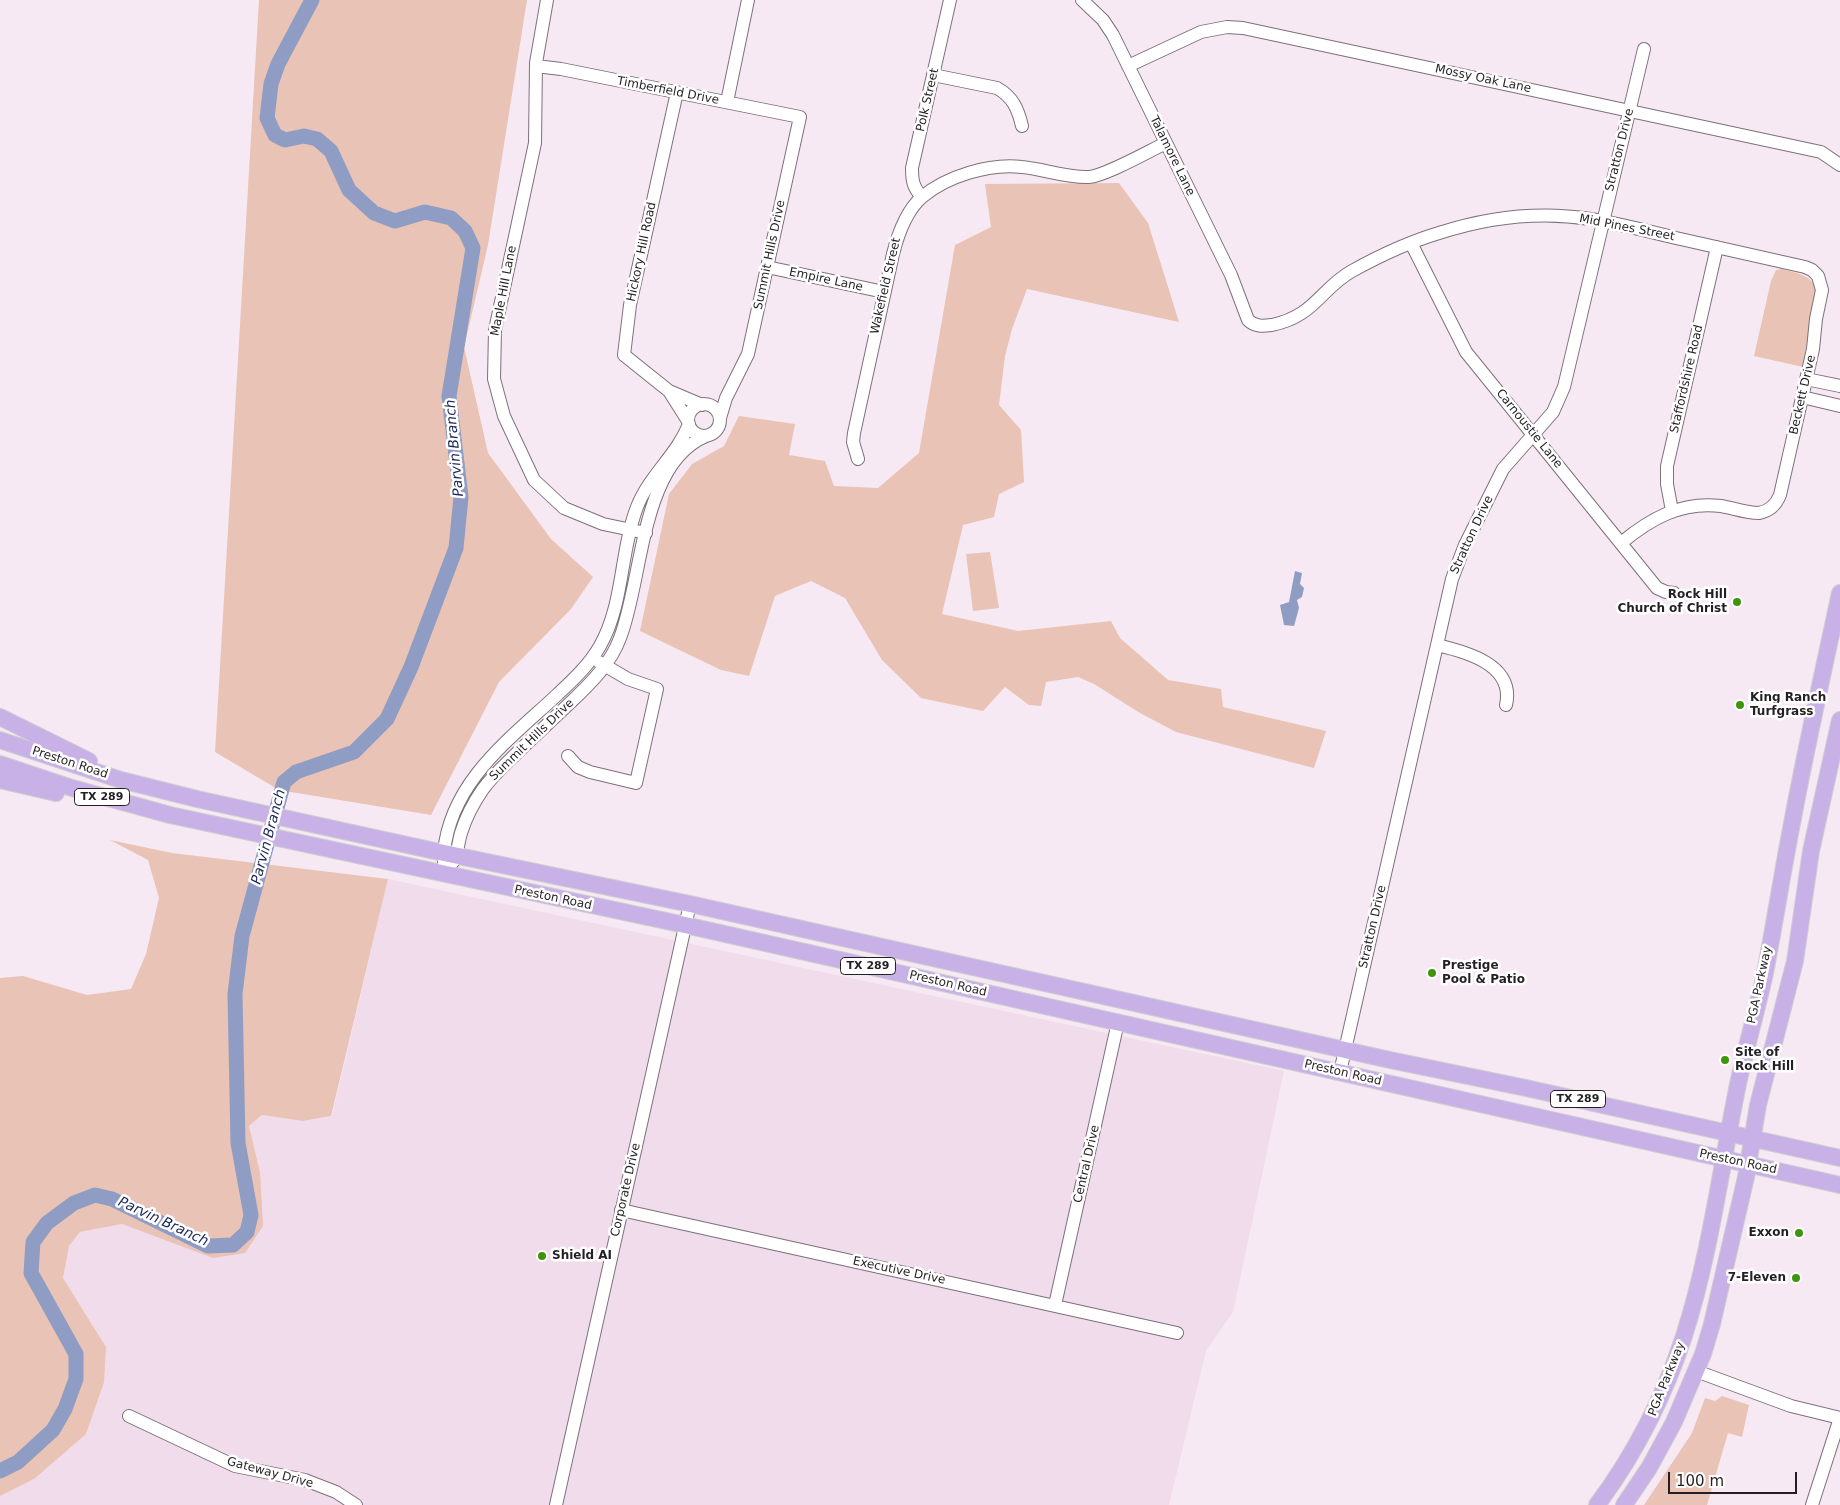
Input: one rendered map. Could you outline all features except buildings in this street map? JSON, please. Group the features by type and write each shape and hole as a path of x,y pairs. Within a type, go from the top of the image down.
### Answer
{"main road":[{"name":"PGA Parkway","path":"1597,1505 1620,1472 1658,1404 1674,1364 1694,1298 1722,1178 1728,1133 1764,974 1793,818 1840,593"},
{"path":"0,717 100,766 197,799"},
{"name":"PGA Parkway","path":"1624,1505 1662,1445 1696,1371 1715,1314 1748,1164 1767,1066 1795,961 1811,851 1840,720"},
{"name":"Preston Road","path":"0,740 113,778 197,799 690,904 1840,1158"},
{"name":"Preston Road","path":"0,764 72,788 205,823 685,926 1840,1185"},
{"path":"0,780 56,793 133,815 163,820 205,823"},
{"path":"968,989 973,967"},
{"path":"1118,1022 1121,1013 1136,1004"},
{"path":"1674,1364 1696,1371"}],"street":[{"name":"Maple Hill Lane","path":"547,0 536,66 535,144 494,330 494,379 504,416 534,480 564,508 603,524 646,533"},
{"path":"727,102 748,0"},
{"name":"Polk Street","path":"922,197 914,187 912,168 950,0"},
{"name":"Talamore Lane","path":"1082,0 1103,20 1113,35 1231,275 1248,320"},
{"name":"Mossy Oak Lane","path":"1128,66 1201,32 1228,27 1243,28 1821,152 1840,165"},
{"name":"Stratton Drive","path":"1340,1072 1452,579 1460,556 1504,468 1552,412 1564,387 1644,49"},
{"name":"Timberfield Drive","path":"536,66 561,69 800,117"},
{"path":"933,75 997,88 1005,92 1018,109 1022,126"},
{"name":"Hickory Hill Road","path":"677,92 630,306 624,355 669,391 703,404"},
{"name":"Summit Hills Drive","path":"720,418 730,389 748,354 800,117"},
{"name":"Wakefield Street","path":"858,459 853,442 854,433 898,234 909,213 922,197 964,174 996,166 1021,166 1090,177 1115,168 1166,143"},
{"name":"Mid Pines Street","path":"1248,320 1260,326 1294,318 1307,310 1337,282 1352,271 1411,243 1462,226 1500,218 1561,216 1603,221 1804,267 1812,270 1818,277"},
{"name":"Carnoustie Lane","path":"1411,243 1462,346 1657,588 1674,593"},
{"name":"Staffordshire Road","path":"1672,511 1668,493 1667,466 1716,247"},
{"name":"Empire Lane","path":"767,267 884,292"},
{"name":"Beckett Drive","path":"1672,511 1691,506 1711,505 1756,513 1770,510 1775,505 1780,495 1813,349 1822,290 1818,277"},
{"path":"1806,379 1840,386"},
{"path":"703,404 714,408 719,413 720,418 718,430 706,436 697,435 691,429 689,423 692,410 730,389"},
{"name":"Hickory Hill Road","path":"669,391 689,423"},
{"path":"1802,397 1840,406"},
{"name":"Summit Hills Drive","path":"446,875 457,804 474,775 579,674 593,658 603,640 612,618 631,530 641,498 680,445 689,423"},
{"name":"Summit Hills Drive","path":"450,854 483,788 499,770 592,681 604,666 615,648 628,614 654,500 669,470 689,446 706,436"},
{"path":"1621,543 1645,524 1672,511"},
{"path":"1437,645 1469,654 1494,670 1505,681 1508,696 1506,705"},
{"path":"568,756 578,767 590,772 636,783 657,689 628,679 593,658"},
{"name":"Corporate Drive","path":"556,1505 690,904"},
{"name":"Central Drive","path":"1055,1305 1118,1022"},
{"name":"Executive Drive","path":"621,1210 1177,1333"},
{"path":"1696,1371 1791,1406 1840,1418 1812,1505"},
{"name":"Gateway Drive","path":"129,1416 235,1466 305,1480 336,1492 356,1505"}],"shaded area":[{"path":"259,0 527,0 488,245 464,347 488,453 551,539 593,577 571,609 499,682 431,815 279,790 215,752"},
{"path":"1119,183 1148,223 1179,322 1027,289 1012,329 1005,356 999,405 1021,430 1024,482 999,494 994,517 963,525 942,614 1018,631 1111,621 1120,638 1168,680 1221,689 1223,707 1326,731 1314,768 1176,732 1140,713 1094,684 1078,677 1046,682 1041,706 1029,705 1005,687 983,711 921,698 882,660 845,598 811,581 775,596 749,676 721,670 640,631 669,494 692,464 724,446 739,416 795,424 789,455 825,461 834,486 878,488 919,453 955,245 991,227 985,184"},
{"path":"1782,269 1806,277 1816,288 1803,367 1754,356 1771,281 1776,270"},
{"path":"990,552 999,608 973,611 966,554"},
{"path":"110,840 172,853 388,879 331,1116 303,1121 262,1115 249,1126 260,1172 263,1226 245,1253 213,1258 122,1224 80,1232 69,1246 63,1278 106,1347 104,1382 86,1434 34,1479 0,1496 0,978 23,976 87,995 131,989 146,954 159,898 148,860"},
{"path":"388,879 1284,1071 1233,1312 1206,1351 1169,1505 0,1505 0,1496 34,1479 106,1347 63,1278 69,1246 80,1232 122,1224 156,1236 260,1172 249,1126 262,1115 303,1121 332,1116"},
{"path":"1722,1396 1749,1405 1742,1437 1728,1433 1707,1505 1644,1505 1692,1433 1705,1398 1715,1401"}],"water":[{"path":"1295,571 1302,573 1300,584 1304,588 1302,597 1297,600 1299,608 1294,626 1284,625 1280,605 1289,602"}],"waterway":[{"name":"Parvin Branch","path":"0,1471 18,1462 53,1430 65,1409 76,1379 76,1354 31,1273 33,1242 47,1223 74,1203 95,1195 112,1199 208,1246 233,1245 247,1232 251,1215 238,1143 235,994 242,936 284,782 296,772 354,752 387,719 411,667 456,548 461,497 449,396 473,248 465,231 451,218 425,212 395,221 374,213 349,190 331,151 317,139 304,136 285,140 275,135 267,118 271,84 278,64 312,0"}],"place":[{"name":"Rock Hill Church of Christ","path":"1737,602"},
{"name":"King Ranch Turfgrass","path":"1740,705"},
{"name":"Prestige Pool & Patio","path":"1432,973"},
{"name":"Site of Rock Hill","path":"1725,1060"},
{"name":"Exxon","path":"1799,1233"},
{"name":"Shield AI","path":"542,1256"},
{"name":"7-Eleven","path":"1796,1278"}]}
